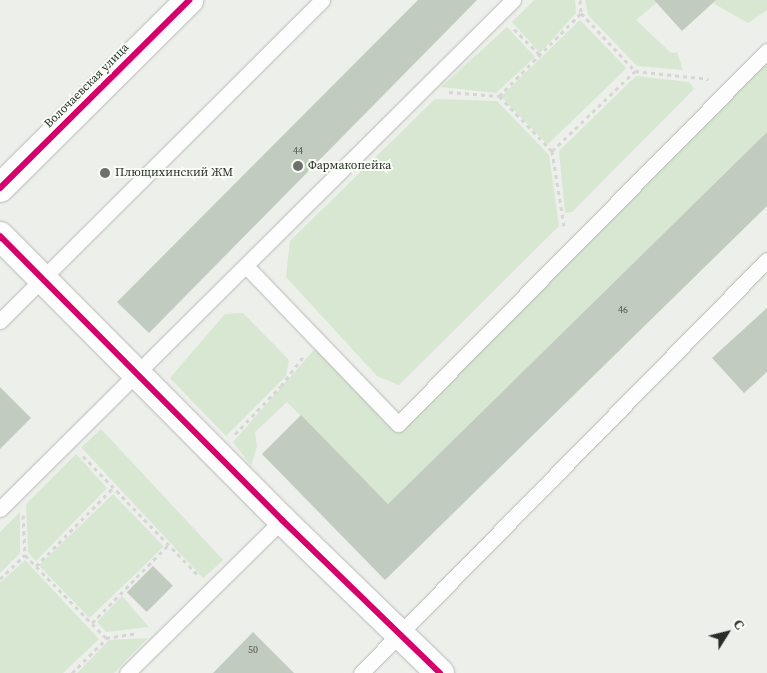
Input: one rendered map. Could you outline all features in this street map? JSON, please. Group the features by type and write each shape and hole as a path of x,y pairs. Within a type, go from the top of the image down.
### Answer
{"street":[{"name":"Волочаевская улица","path":"0,188 189,0"},
{"path":"0,236 44,277 282,520 440,673"}],"lane":[{"path":"0,321 322,0"},
{"path":"0,509 426,90 513,0"},
{"path":"247,267 398,424 767,51"},
{"path":"361,673 767,260"},
{"path":"127,673 282,520"}],"path":[{"path":"580,0 581,13 635,71 709,78 727,91"},
{"path":"499,96 581,13"},
{"path":"499,14 540,55"},
{"path":"552,151 635,71"},
{"path":"426,90 499,96 552,151 564,225 565,255"},
{"path":"217,452 320,343"},
{"path":"68,441 212,590"},
{"path":"22,487 25,555 108,637"},
{"path":"36,566 113,488"},
{"path":"92,623 168,545"},
{"path":"0,579 25,555"},
{"path":"72,673 108,637 167,634"}],"green space":[{"path":"534,0 575,0 576,13 540,53 512,22"},
{"path":"585,0 660,0 636,20 671,53 677,52 683,70 637,66 588,15"},
{"path":"716,0 767,0 767,10 748,23 713,3"},
{"path":"580,20 627,68 547,145 501,96"},
{"path":"507,27 535,57 496,93 441,87"},
{"path":"767,60 767,132 388,504 287,402 255,432 257,446 251,466 233,442 320,343 397,423"},
{"path":"636,76 689,82 694,89 572,212 565,213 559,151"},
{"path":"435,99 497,101 549,155 559,226 399,385 377,376 286,277 290,241"},
{"path":"243,313 289,360 286,376 226,436 170,378 225,314"},
{"path":"101,429 223,560 203,578 81,447"},
{"path":"76,454 107,488 36,561 28,552 26,504"},
{"path":"113,494 164,547 90,618 39,566"},
{"path":"20,512 20,553 0,573 0,532"},
{"path":"25,560 99,639 63,673 0,673 0,583"},
{"path":"122,596 149,627 106,632 97,622"},
{"path":"148,638 114,673 77,673 109,640"}],"building":[{"path":"418,0 477,0 149,333 117,302"},
{"path":"654,0 716,0 682,31"},
{"path":"767,132 767,206 385,580 262,454 301,415 388,504"},
{"path":"767,308 767,372 744,393 712,358"},
{"path":"0,387 31,418 0,449"},
{"path":"153,566 173,586 147,612 127,592"},
{"path":"253,632 294,673 213,673"}],"cycle path":[{"path":"0,188 189,0"},
{"path":"0,236 282,520 440,673"}],"place":[{"name":"Фармакопейка","path":"298,166"},
{"name":"Плющихинский ЖМ","path":"105,173"}]}
